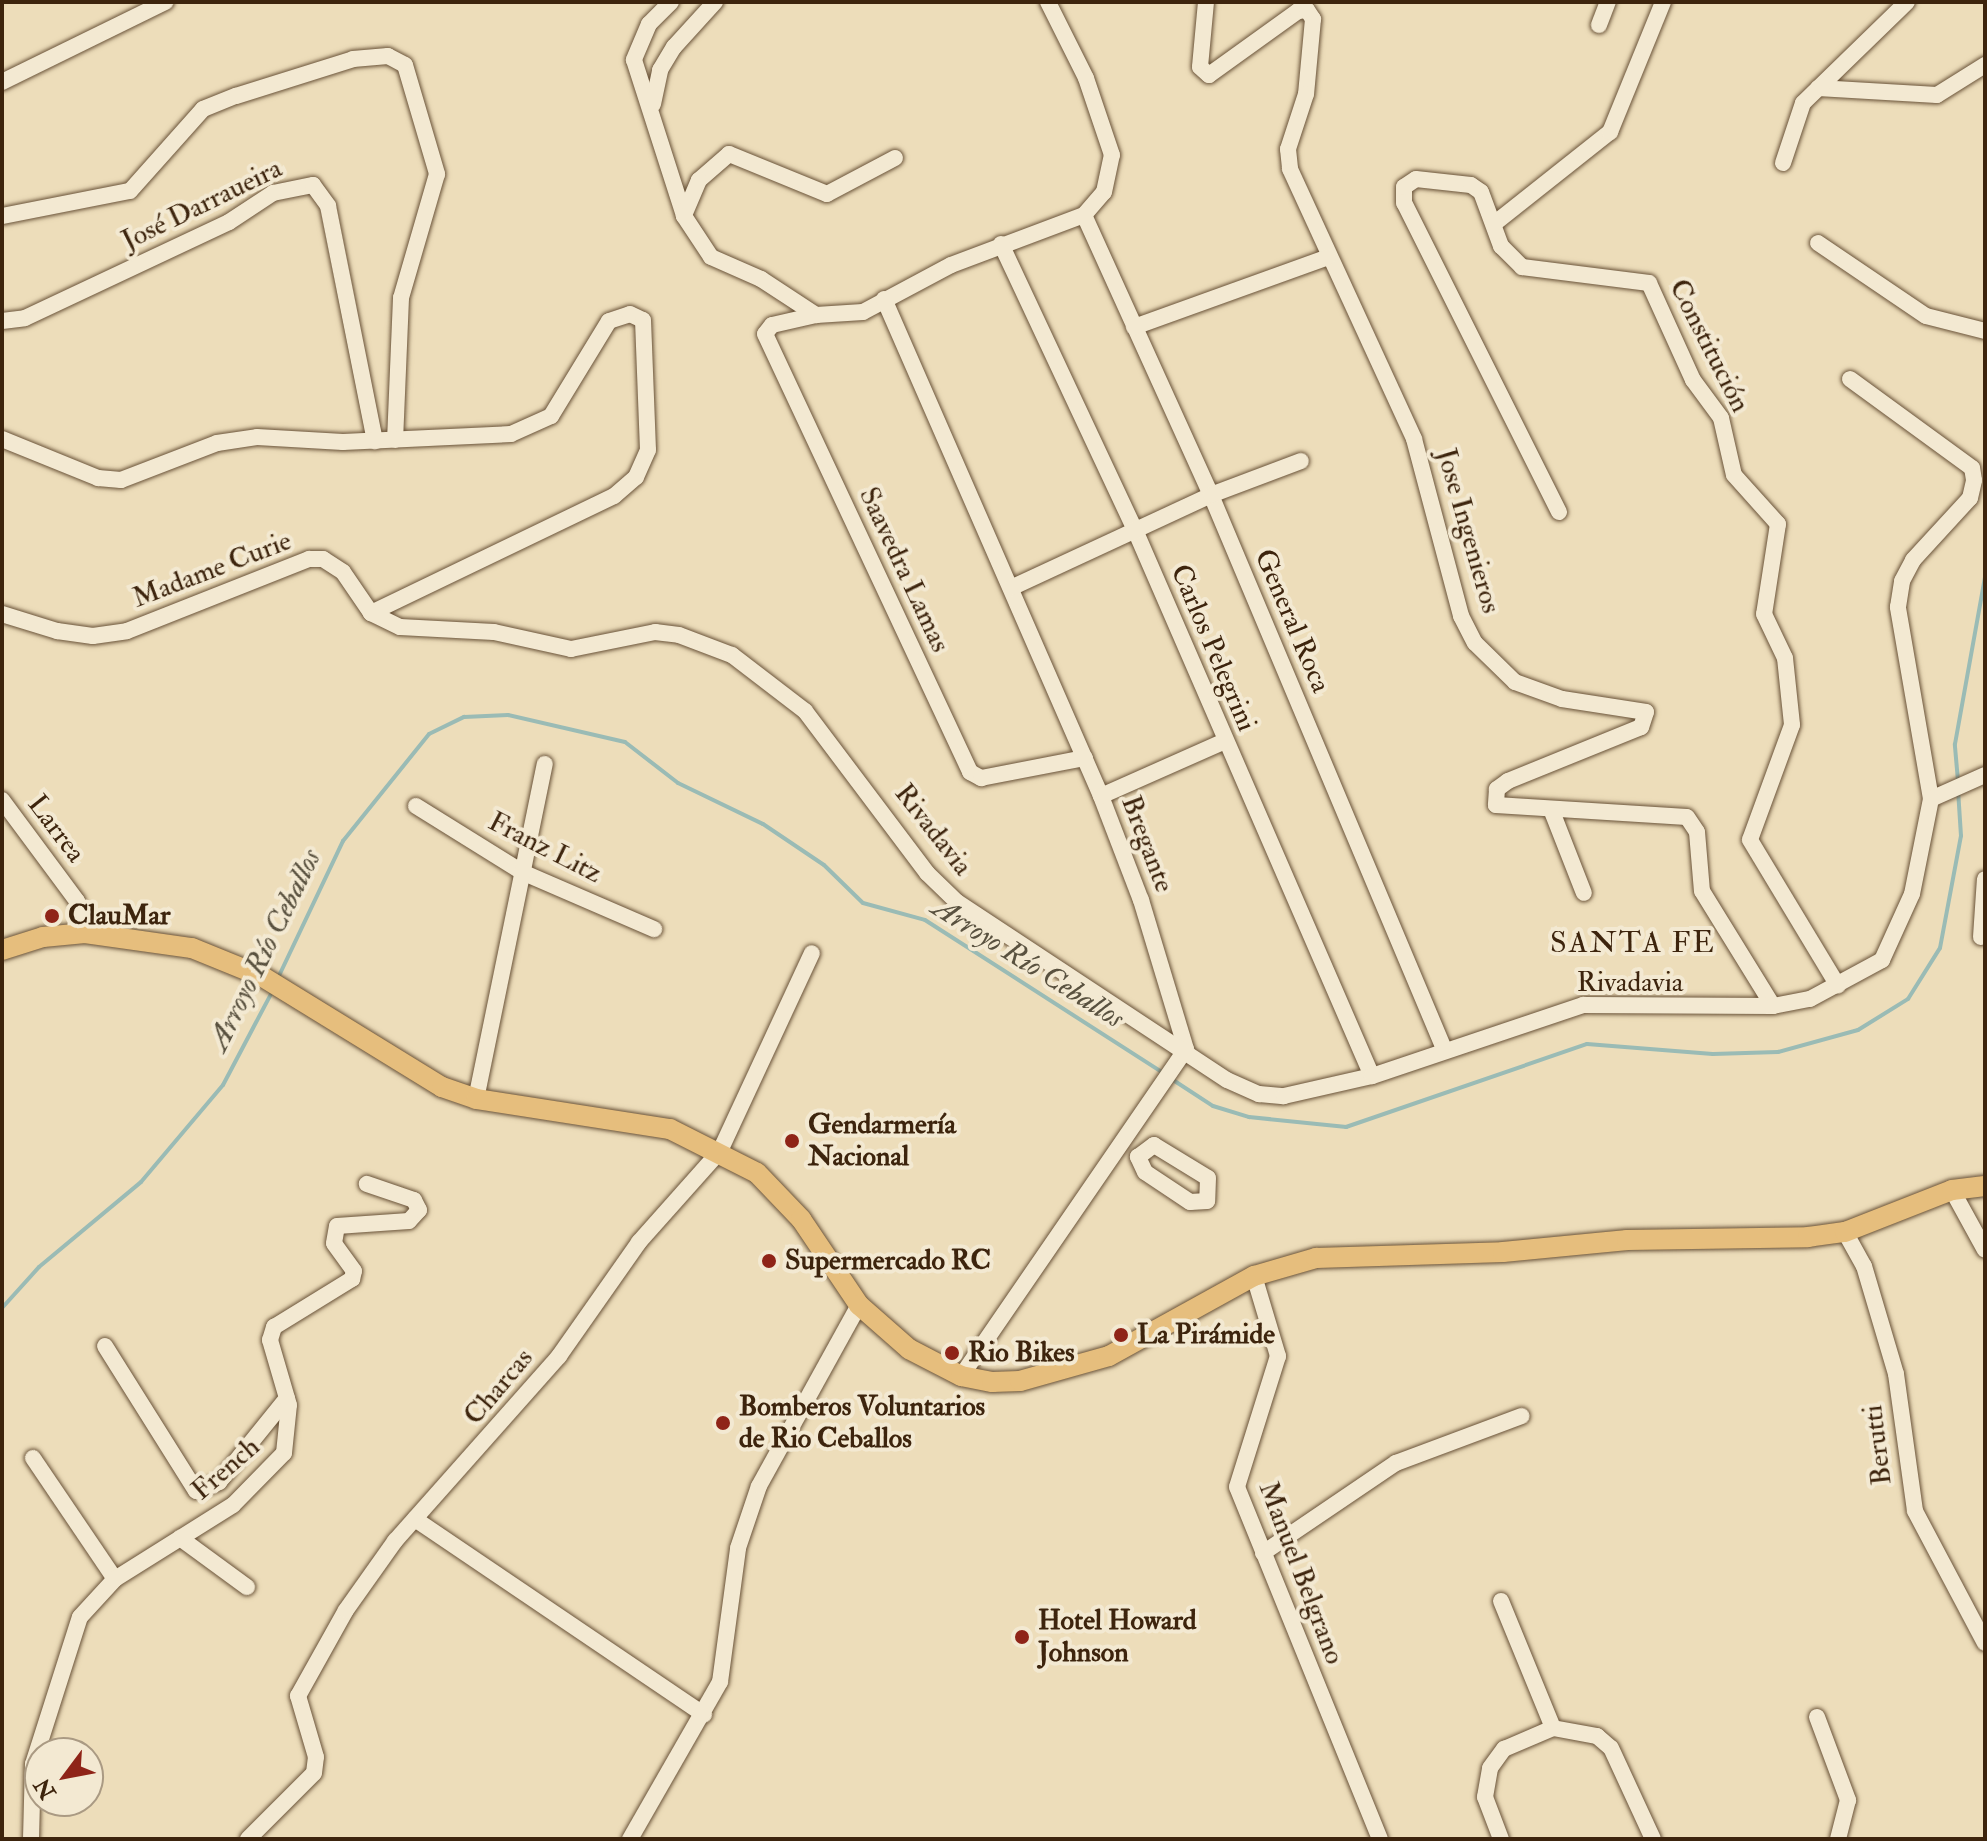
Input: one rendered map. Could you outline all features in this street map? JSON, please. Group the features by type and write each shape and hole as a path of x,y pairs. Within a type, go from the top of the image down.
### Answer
{"main road":[{"path":"2,950 43,937 85,933 192,948 263,977 416,1072 476,1099 638,1121 720,1151 757,1173 801,1219 859,1305 909,1349 961,1376 1020,1381 1109,1356 1254,1276 1339,1255 1503,1252 1627,1240 1845,1232 1952,1190 1985,1186"}],"street":[{"path":"2,82 165,2"},
{"path":"671,2 649,24 634,60 653,106 684,216 711,257 761,279 816,315 863,312 1001,244 1084,215 1104,192 1112,155 1090,89 1048,2"},
{"path":"653,106 660,70 715,2"},
{"name":"Jose Ingenieros","path":"1206,2 1200,67 1209,75 1298,11 1307,10 1313,19 1306,94 1288,149 1301,197 1414,439 1461,616 1475,643 1515,682 1562,699 1646,712 1641,727 1508,781 1494,798 1504,809 1687,817 1697,832 1702,891 1773,1006"},
{"path":"1599,25 1608,2"},
{"path":"1495,223 1610,132 1663,2"},
{"path":"1783,163 1789,130 1818,88 1907,2"},
{"path":"2,216 130,191 203,109 236,96 353,59 388,56 405,65 437,174 401,298 395,440"},
{"path":"1818,88 1937,95 1985,65"},
{"path":"684,216 699,180 729,154 827,194 895,158"},
{"name":"Constitución","path":"1559,512 1404,203 1404,187 1429,177 1471,185 1490,205 1501,246 1522,267 1649,283 1693,380 1721,418 1734,475 1778,524 1764,614 1785,658 1792,725 1750,840 1838,986"},
{"name":"José Darraueira","path":"2,321 25,318 229,222 273,193 313,185 328,206 375,441"},
{"name":"General Roca","path":"1084,215 1211,495 1445,1051"},
{"path":"1818,243 1926,316 1985,331"},
{"name":"Carlos Pelegrini","path":"1001,244 1135,530 1372,1076"},
{"path":"1134,327 1328,257"},
{"name":"Bregante","path":"884,299 1101,796 1141,900 1182,1054"},
{"path":"2,439 98,478 121,480 217,443 257,437 375,441 535,427 563,402 598,332 630,314 643,320 648,450 636,477 614,496 371,613"},
{"name":"Saavedra Lamas","path":"816,315 772,325 765,334 970,772 981,778 1085,758"},
{"name":"Rivadavia","path":"371,613 400,627 494,632 571,649 655,632 679,635 732,655 805,711 927,873 957,902 1182,1054 1227,1080 1259,1094 1317,1091 1372,1076 1583,1005 1773,1006 1838,986 1882,960 1896,938 1912,894 1931,799 1898,607 1913,560 1970,498 1972,468 1850,379"},
{"path":"1011,588 1211,495 1301,461"},
{"name":"Madame Curie","path":"2,614 69,633 127,631 309,559 323,559 343,572 371,613"},
{"path":"1101,796 1225,741"},
{"path":"476,1099 545,764"},
{"path":"1931,799 1981,776"},
{"name":"Larrea","path":"2,800 77,901 85,933"},
{"name":"Franz Litz","path":"416,806 522,872 654,929"},
{"path":"1551,809 1584,893"},
{"path":"1981,937 1985,879"},
{"name":"Charcas","path":"248,1839 314,1773 316,1757 298,1696 302,1682 346,1610 415,1519 510,1417 639,1242 720,1151 812,953"},
{"path":"961,1376 1182,1054"},
{"path":"1124,1138 1142,1151"},
{"name":"French","path":"31,1839 31,1777 58,1680 80,1617 115,1579 233,1505 284,1453 287,1398 270,1340 274,1327 352,1279 354,1271 332,1230 409,1221 419,1210 414,1200 367,1184"},
{"path":"1952,1190 1985,1250"},
{"name":"Berutti","path":"1845,1232 1864,1266 1893,1364 1915,1511 1985,1643"},
{"name":"Manuel Belgrano","path":"1254,1276 1277,1367 1237,1474 1263,1553 1380,1839"},
{"path":"630,1839 704,1715 726,1663 738,1548 759,1486 859,1305"},
{"path":"105,1346 196,1491 219,1482 287,1398"},
{"path":"1263,1553 1396,1463 1522,1416"},
{"path":"33,1458 115,1579"},
{"path":"415,1519 704,1715"},
{"path":"180,1538 247,1587"},
{"path":"1501,1601 1553,1728"},
{"path":"1817,1717 1848,1800 1838,1839"},
{"path":"1501,1839 1485,1797 1490,1768 1504,1749 1553,1728 1597,1736 1611,1748 1653,1839"}],"waterway":[{"name":"Arroyo Río Ceballos","path":"1958,781 1955,744 1985,578"},
{"name":"Arroyo Río Ceballos","path":"277,980 343,841 429,734 464,717 508,715 625,742 678,783 763,824 824,865 863,903 925,920 1163,1073"},
{"name":"Arroyo Río Ceballos","path":"1170,1078 1213,1106 1249,1117 1346,1127 1587,1044 1713,1054 1778,1052 1858,1030 1908,999 1940,948 1961,836 1958,790"},
{"name":"Arroyo Río Ceballos","path":"2,1308 39,1267 141,1182 223,1085 272,992"}],"place":[{"name":"ClauMar","path":"52,916"},
{"name":"Gendarmería Nacional","path":"792,1141"},
{"name":"Supermercado RC","path":"769,1261"},
{"name":"La Pirámide","path":"1121,1335"},
{"name":"Rio Bikes","path":"952,1353"},
{"name":"Bomberos Voluntarios de Rio Ceballos","path":"723,1423"},
{"name":"Hotel Howard Johnson","path":"1022,1637"}],"district":[{"name":"SANTA FE","path":"1633,943"}]}
